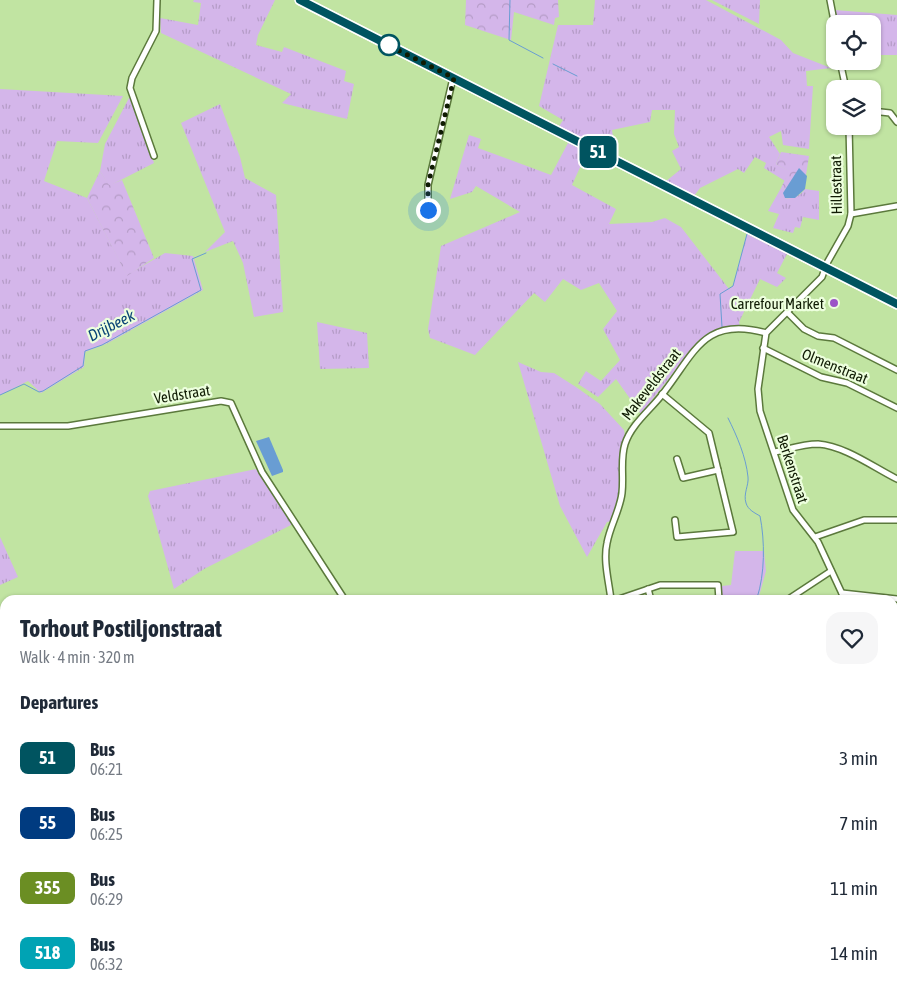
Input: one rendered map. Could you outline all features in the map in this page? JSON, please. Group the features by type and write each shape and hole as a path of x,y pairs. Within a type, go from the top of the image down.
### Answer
{"main road":[{"path":"300,0 897,304"}],"street":[{"path":"154,156 130,88 132,78 156,31 157,0"},
{"path":"830,0 833,15"},
{"path":"428,210 428,185 454,78"},
{"path":"881,112 890,114 897,122"},
{"name":"Hillestraat","path":"825,267 848,226 851,214 849,135"},
{"path":"851,214 897,206"},
{"path":"766,333 822,277 825,267"},
{"path":"788,313 804,329 818,336 834,338 897,370"},
{"name":"Makeveldstraat","path":"611,595 606,546 622,497 624,448 629,432 662,394 699,343 716,332 729,328 766,333"},
{"name":"Berkenstraat","path":"766,333 758,374 759,404 793,510 815,537 842,593"},
{"name":"Olmenstraat","path":"762,348 821,376 847,383 897,408"},
{"path":"662,394 709,433 733,532 677,537 675,520"},
{"name":"Veldstraat","path":"0,426 68,426 221,401 231,403 262,472 342,595"},
{"path":"775,452 804,445 826,446 847,453 897,479"},
{"path":"677,459 683,478 718,470"},
{"path":"815,537 864,520 897,520"},
{"path":"795,595 831,571"},
{"path":"631,595 672,584 718,584 719,595"},
{"path":"648,589 650,595"},
{"path":"842,593 860,595"}],"green space":[{"path":"194,0 275,0 258,35 256,45 282,52 284,47 346,71 344,81 354,84 347,119 282,103 291,94 161,33 160,18 198,25 201,3 193,2"},
{"path":"466,0 558,0 559,17 555,18 554,25 514,12 511,40 465,25"},
{"path":"595,0 706,0 781,40 793,53 826,66 826,69 806,71 807,86 813,86 809,149 783,145 781,131 769,137 780,154 776,164 790,171 785,181 764,168 766,163 755,157 744,173 738,169 700,188 694,196 665,182 681,169 672,151 679,147 674,134 675,110 652,110 650,122 612,130 616,157 558,128 563,120 539,106 558,25 593,25"},
{"path":"712,0 760,0 759,24"},
{"path":"835,10 897,15 897,55 881,55 881,15 836,15"},
{"path":"0,89 123,96 98,143 57,141 44,181 87,198 127,275 165,253 193,256 203,290 108,343 85,352 84,367 41,393 28,381 0,395"},
{"path":"130,96 154,163 109,186 100,171 105,144"},
{"path":"220,104 240,157 245,178 276,195 283,312 254,317 243,263 233,241 205,252 225,232 181,123"},
{"path":"469,135 481,139 478,148 551,175 568,143 587,152 572,185 616,209 609,224 652,222 665,218 681,227 729,289 733,286 747,234 787,254 777,273 786,278 777,287 760,279 739,322 740,327 722,327 698,341 641,414 616,379 598,397 578,384 586,371 601,381 620,360 603,329 617,311 599,283 581,290 563,279 545,302 534,293 475,355 430,338 428,329 441,246 520,212 476,186 472,192 450,199"},
{"path":"781,152 809,156 806,175 797,172 785,191 781,188 789,171 776,164"},
{"path":"100,171 109,185 122,180 154,258 127,276 87,198"},
{"path":"781,188 785,191 785,198 796,197 805,189 819,191 819,220 803,217 800,228 795,227 793,233 773,228 779,214 768,211"},
{"path":"317,322 367,333 369,368 320,369"},
{"path":"518,362 541,372 554,373 576,387 600,404 624,430 625,436 619,462 620,490 612,521 607,522 587,557 560,506"},
{"path":"256,469 293,524 204,569 174,589 148,496 150,491"},
{"path":"0,537 18,577 0,585"},
{"path":"735,551 764,551 766,571 759,595 722,595 722,586 731,585"}],"water":[{"path":"799,168 807,176 805,189 795,198 785,198 783,193"},
{"path":"269,437 283,470 283,472 272,476 256,441"}],"waterway":[{"path":"510,0 509,40 543,58"},
{"path":"553,64 577,76"},
{"path":"722,327 720,294 733,286 747,234"},
{"name":"Drijbeek","path":"0,395 24,384 39,392 43,391 83,366 85,351 102,345 201,290 192,259 206,253"},
{"path":"728,418 741,447 747,469 746,503 750,509 760,516 762,526 763,568 758,595"}],"bus line":[{"name":"51","path":"300,0 897,304"}],"place":[{"name":"Carrefour Market","path":"834,303"}],"route":[{"path":"389,45 382,42 454,78 428,185 428,210"}]}
